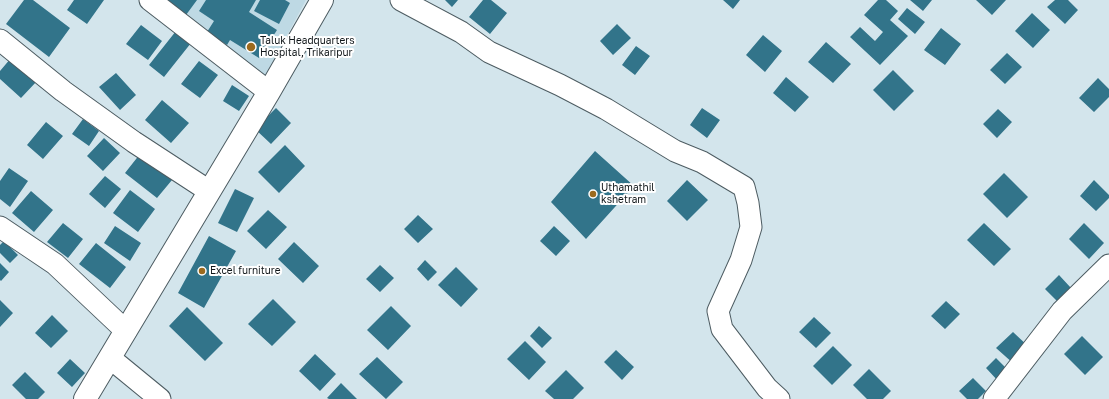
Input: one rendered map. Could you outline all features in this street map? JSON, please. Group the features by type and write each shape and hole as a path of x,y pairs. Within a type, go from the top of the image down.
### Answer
{"main road":[{"path":"85,399 269,92 322,0"}],"street":[{"path":"150,0 269,92"},
{"path":"401,0 461,32 489,52 560,85 606,109 675,151 702,162 744,187 751,227 741,260 718,311 722,329 767,388 779,399"},
{"path":"0,40 63,91 134,142 209,191"},
{"path":"0,227 55,264 126,330"},
{"path":"994,399 1062,311 1109,265"},
{"path":"110,358 160,399"}],"shaded area":[{"name":"Taluk Headquarters Hospital, Trikaripur","path":"159,0 306,0 263,80"}],"building":[{"path":"24,0 33,0 70,28 49,57 6,24"},
{"path":"74,0 104,0 87,24 67,10"},
{"path":"165,0 197,0 186,15"},
{"path":"206,0 256,0 249,12 277,30 259,58 230,40 227,45 207,32 214,21 199,11"},
{"path":"260,0 285,0 290,3 279,24 254,11"},
{"path":"445,0 458,0 452,7"},
{"path":"483,0 491,0 507,13 490,34 469,17"},
{"path":"723,0 740,0 733,9"},
{"path":"878,0 886,0 898,11 890,20 908,36 880,65 850,37 860,27 875,41 883,32 864,15"},
{"path":"910,0 932,0 923,11"},
{"path":"976,0 1006,0 992,15"},
{"path":"1055,0 1068,0 1078,10 1065,24 1047,7"},
{"path":"907,8 925,22 915,34 898,19"},
{"path":"1032,13 1050,30 1033,48 1015,31"},
{"path":"617,24 631,38 613,55 600,41"},
{"path":"141,25 162,41 148,60 126,44"},
{"path":"941,28 961,44 945,65 924,50"},
{"path":"176,31 191,43 164,77 149,65"},
{"path":"763,35 782,51 765,72 746,55"},
{"path":"826,42 851,64 833,83 808,62"},
{"path":"636,46 650,56 635,75 622,65"},
{"path":"1007,53 1022,67 1005,84 990,70"},
{"path":"11,58 37,81 21,98 0,79 0,71"},
{"path":"199,61 218,75 200,98 181,84"},
{"path":"893,70 914,91 894,111 873,90"},
{"path":"116,73 136,95 120,110 99,87"},
{"path":"786,77 809,97 795,112 773,93"},
{"path":"1098,78 1109,89 1109,97 1094,112 1079,98"},
{"path":"232,85 249,96 239,111 223,101"},
{"path":"162,100 189,123 171,143 145,120"},
{"path":"276,108 291,123 271,144 255,129"},
{"path":"702,108 720,120 707,138 690,125"},
{"path":"998,109 1012,122 997,138 983,124"},
{"path":"83,119 99,131 89,146 72,134"},
{"path":"46,122 63,136 43,159 27,145"},
{"path":"104,138 120,153 103,171 87,156"},
{"path":"285,145 305,166 279,193 258,172"},
{"name":"Uthamathil kshetram","path":"595,151 634,186 586,239 551,202"},
{"path":"140,154 172,180 157,198 125,173"},
{"path":"9,168 28,181 10,207 0,199 0,181"},
{"path":"1004,173 1028,197 1007,218 983,194"},
{"path":"105,176 121,189 105,208 89,194"},
{"path":"687,180 708,200 687,221 667,201"},
{"path":"1094,180 1109,195 1109,198 1096,211 1080,196"},
{"path":"235,189 254,198 237,232 218,223"},
{"path":"130,190 155,209 138,232 113,213"},
{"path":"31,191 53,210 34,232 12,213"},
{"path":"268,210 287,227 266,249 247,231"},
{"path":"418,215 433,229 418,243 404,229"},
{"path":"63,223 83,239 68,258 47,242"},
{"path":"984,223 1011,249 994,266 967,240"},
{"path":"1084,223 1104,243 1089,259 1069,239"},
{"path":"115,226 141,243 130,261 104,243"},
{"path":"554,226 570,241 556,256 540,241"},
{"path":"209,236 236,251 204,308 178,293"},
{"path":"4,241 18,255 10,263 0,253 0,245"},
{"path":"294,242 319,266 303,283 278,259"},
{"path":"96,243 126,267 110,288 79,264"},
{"path":"425,260 437,272 428,281 417,269"},
{"path":"0,263 9,272 1,281 0,280"},
{"path":"380,265 394,278 380,292 366,279"},
{"path":"456,267 478,289 461,307 438,285"},
{"path":"1059,275 1071,288 1058,302 1045,289"},
{"path":"273,299 296,322 272,346 248,324"},
{"path":"0,300 13,313 0,327"},
{"path":"946,301 960,314 945,329 931,316"},
{"path":"391,306 411,326 388,350 367,330"},
{"path":"187,307 223,343 205,361 169,326"},
{"path":"52,315 68,331 51,348 35,333"},
{"path":"814,317 831,333 816,348 799,332"},
{"path":"539,326 552,338 542,348 530,336"},
{"path":"1013,332 1030,348 1014,364 996,348"},
{"path":"1082,336 1103,357 1085,375 1064,354"},
{"path":"525,341 546,362 529,380 507,359"},
{"path":"833,346 852,365 832,385 813,366"},
{"path":"616,350 634,367 622,380 604,362"},
{"path":"315,354 336,374 320,391 299,371"},
{"path":"377,357 403,382 386,399 359,374"},
{"path":"996,358 1009,371 999,382 986,368"},
{"path":"70,359 85,373 72,387 57,373"},
{"path":"869,369 891,391 883,399 867,399 853,385"},
{"path":"566,370 584,388 573,399 554,399 545,391"},
{"path":"25,372 45,392 38,399 26,399 12,385"},
{"path":"973,378 986,391 978,399 967,399 959,391"},
{"path":"341,383 357,399 327,398"}],"place":[{"name":"Taluk Headquarters Hospital, Trikaripur","path":"251,47"},
{"name":"Uthamathil kshetram","path":"593,194"},
{"name":"Excel furniture","path":"202,271"}]}
